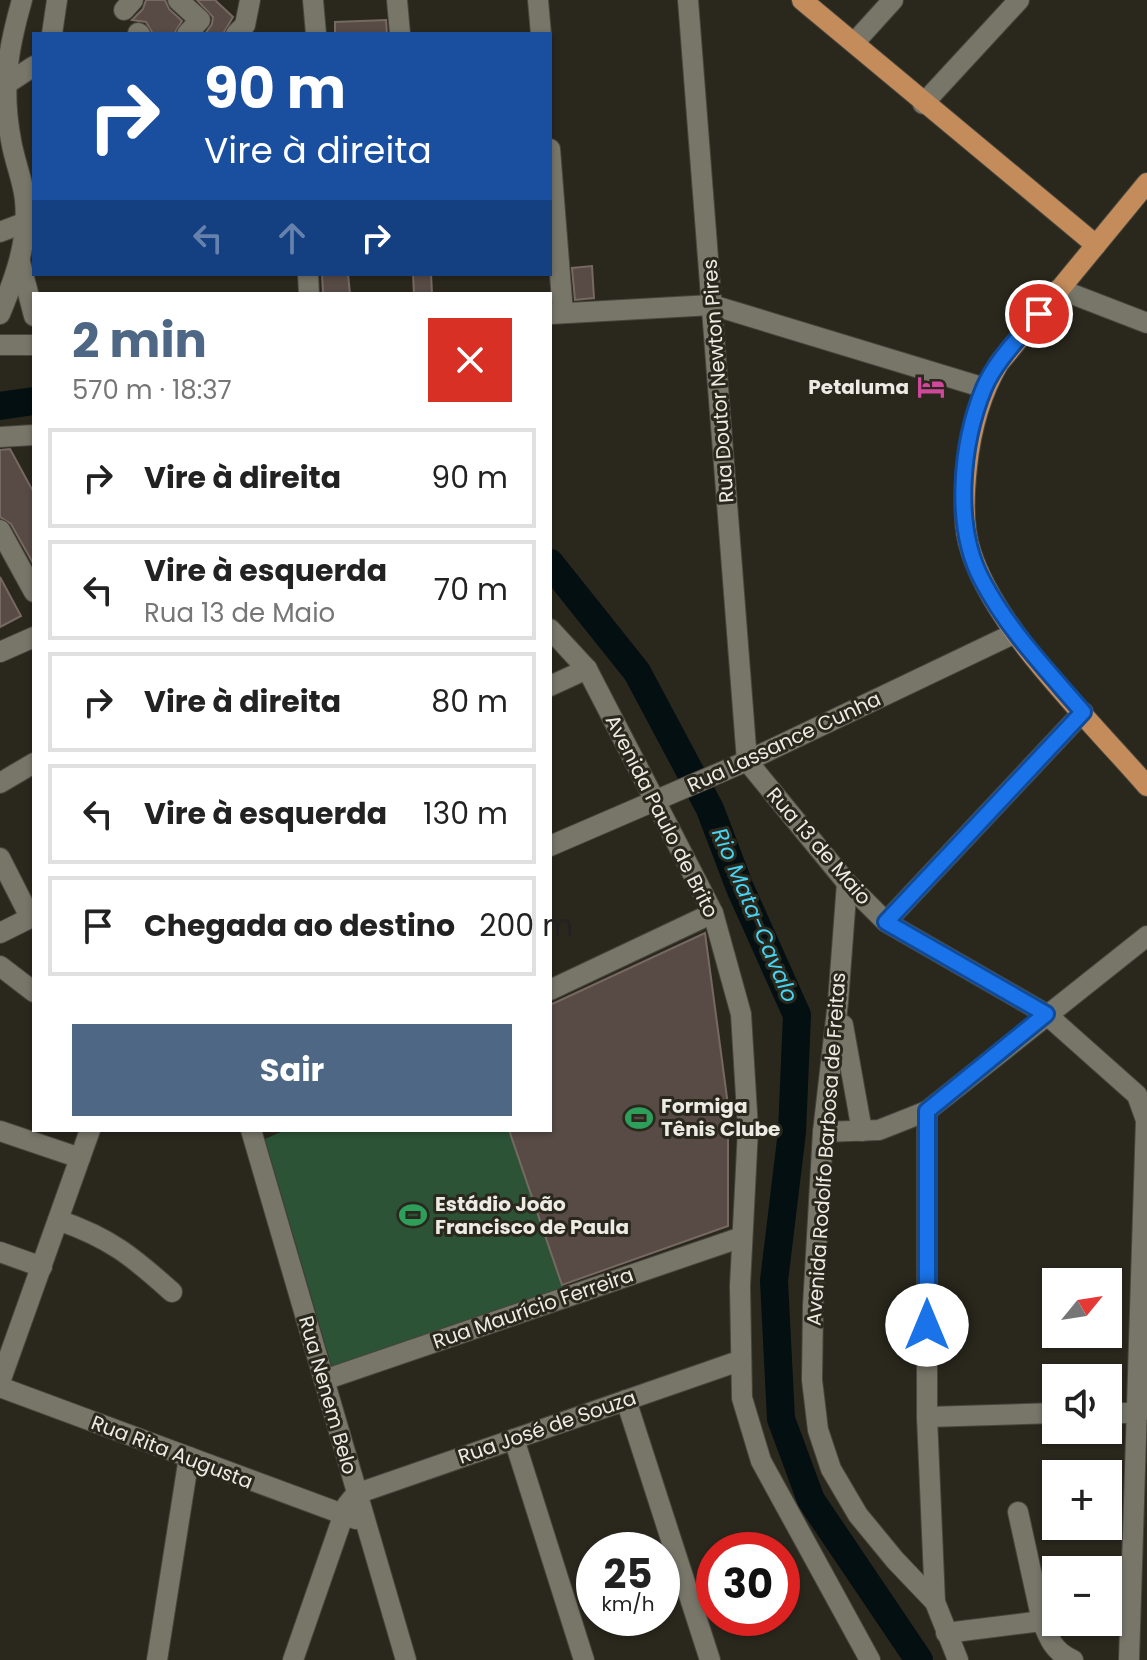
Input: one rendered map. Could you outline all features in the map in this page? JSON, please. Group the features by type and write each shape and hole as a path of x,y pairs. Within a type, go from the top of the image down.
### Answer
{"main road":[{"path":"802,0 923,104 1096,245"},
{"path":"1145,780 1015,633 981,579 970,549 964,500 970,438 985,388 999,363 1147,183"}],"street":[{"path":"0,314 20,262 29,220 10,138 5,85 8,48 22,0"},
{"path":"52,32 57,0"},
{"path":"238,32 245,25 250,0"},
{"path":"313,0 316,32"},
{"path":"397,0 400,32"},
{"path":"538,0 541,32"},
{"name":"Rua Doutor Newton Pires","path":"688,0 712,305 738,765"},
{"path":"854,43 893,0"},
{"path":"923,104 1019,0"},
{"path":"189,3 200,20 189,32"},
{"path":"5,85 32,67"},
{"path":"552,210 556,313 712,305 985,388"},
{"path":"0,232 29,220"},
{"path":"20,262 32,308"},
{"path":"1059,289 1147,323"},
{"path":"0,345 32,345"},
{"path":"0,437 32,435"},
{"path":"0,530 32,588"},
{"name":"Avenida Paulo de Brito","path":"552,631 587,669 713,913 741,1014 748,1129 739,1361 742,1398 761,1461 870,1660"},
{"name":"Rua Lassance Cunha","path":"552,845 738,765 1015,633"},
{"path":"0,652 32,638"},
{"path":"552,685 587,669"},
{"path":"886,922 1083,712"},
{"path":"0,783 32,764"},
{"name":"Rua 13 de Maio","path":"738,765 886,922 1046,1014 1137,1095 1146,1120 1146,1178 1141,1405 1129,1660"},
{"path":"0,858 32,917 0,933"},
{"name":"Avenida Rodolfo Barbosa de Freitas","path":"847,883 838,1002 823,1132 813,1306 812,1380 818,1430 831,1469 858,1515 935,1602 958,1660"},
{"path":"552,989 713,913"},
{"path":"823,1132 862,1131 897,1125 927,1111 1147,936"},
{"path":"0,966 32,990"},
{"path":"838,1002 862,1131"},
{"path":"927,1111 927,1417 935,1602"},
{"path":"0,1131 80,1158"},
{"path":"0,1384 89,1132"},
{"name":"Rua Nenem Belo","path":"254,1132 356,1494"},
{"path":"58,1220 108,1240 172,1292"},
{"name":"Rua Maurício Ferreira","path":"324,1380 742,1237"},
{"path":"0,1252 42,1267"},
{"name":"Rua José de Souza","path":"356,1494 739,1361"},
{"name":"Rua Rita Augusta","path":"0,1384 353,1518"},
{"path":"626,1400 710,1660"},
{"path":"927,1417 1042,1413"},
{"path":"514,1439 584,1660"},
{"path":"157,1660 189,1457"},
{"path":"356,1494 347,1505 406,1660"},
{"path":"946,1633 1042,1621 1018,1512"},
{"path":"293,1660 353,1518"},
{"path":"1048,1636 1062,1655 1073,1660"}],"green space":[{"name":"Estádio João Francisco de Paula","path":"281,1132 510,1132 564,1290 333,1371 265,1139"}],"building":[{"path":"146,0 165,0 169,9 182,21 175,32 152,32 146,22 132,20 143,9"},
{"path":"197,0 215,0 233,17 224,32 206,32 213,17"},
{"path":"386,20 387,32 335,32 335,22"},
{"path":"592,266 594,298 575,300 572,268"},
{"path":"322,276 348,276 350,292 323,292"},
{"path":"413,276 431,276 432,292 414,292"},
{"path":"10,449 32,489 32,561 11,524 0,517 0,450"},
{"path":"0,577 21,616 0,627"},
{"name":"Formiga Tênis Clube","path":"705,933 728,1105 728,1226 562,1285 510,1132 552,1132 552,1004"}],"waterway":[{"name":"Rio Mata-Cavalo","path":"0,406 32,401"},
{"name":"Rio Mata-Cavalo","path":"552,566 637,672 710,809 740,888 797,1015 792,1132 774,1281 781,1419 811,1500 919,1660"}],"place":[{"name":"Petaluma","path":"931,387"},
{"name":"Formiga Tênis Clube","path":"639,1118"},
{"name":"Estádio João Francisco de Paula","path":"413,1215"}],"route":[{"path":"927,1325 927,1111 1046,1014 886,922 1083,712 1015,633 981,579 970,549 964,500 970,438 985,388 999,363 1039,314"}]}
